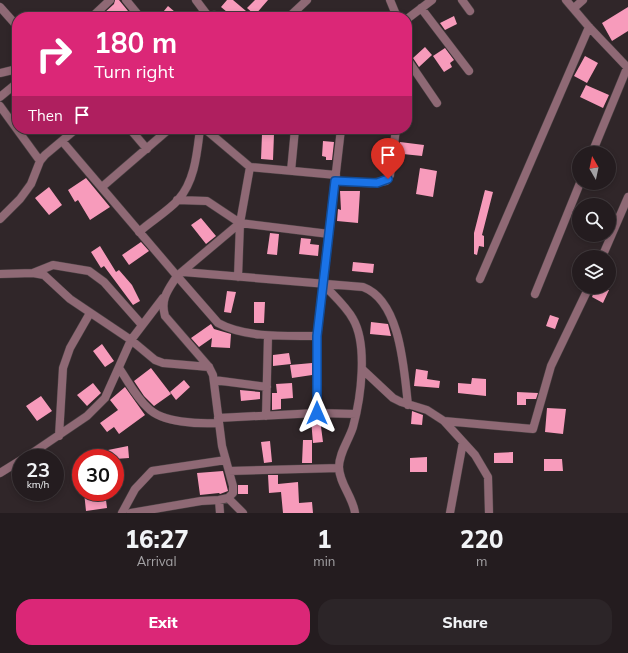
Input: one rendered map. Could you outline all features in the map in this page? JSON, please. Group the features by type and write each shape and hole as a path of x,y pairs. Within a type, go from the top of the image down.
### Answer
{"street":[{"path":"97,12 110,0"},
{"path":"126,0 136,12"},
{"path":"196,0 204,12"},
{"path":"294,12 306,0"},
{"path":"390,0 395,12"},
{"path":"412,15 432,0"},
{"path":"462,0 470,11"},
{"path":"566,0 628,68 595,146"},
{"path":"574,8 583,0"},
{"path":"0,7 12,20"},
{"path":"421,8 469,71"},
{"path":"480,278 589,27"},
{"path":"412,66 437,103"},
{"path":"0,74 12,70"},
{"path":"0,97 12,87"},
{"path":"0,106 12,122"},
{"path":"20,134 40,161"},
{"path":"0,219 20,199 31,184 40,161 70,134"},
{"path":"134,134 147,148"},
{"path":"102,187 163,134"},
{"path":"139,232 177,200 184,192 194,167 199,134"},
{"path":"211,134 250,167 291,170 377,183 388,179 395,134"},
{"path":"291,170 295,134"},
{"path":"317,413 317,336 341,134"},
{"path":"62,140 139,232 180,274 218,323 232,329 268,336 317,336"},
{"path":"238,277 240,223 250,167"},
{"path":"535,294 577,190"},
{"path":"605,250 628,197"},
{"path":"177,200 207,201 240,223 329,234"},
{"path":"39,449 87,416 105,398 131,340 180,274 240,223"},
{"path":"0,274 33,272 53,265 90,271 104,282 142,325"},
{"path":"33,272 44,275 90,314 131,340 160,362 209,367"},
{"path":"180,274 363,287 370,290 380,300 396,328 408,405"},
{"path":"323,284 349,313 358,329 362,369 356,414 350,438 341,458 339,468 353,503 355,513"},
{"path":"444,421 533,429 550,366 586,294"},
{"path":"131,513 163,510 201,501 219,500 228,498 233,493 233,486 226,460 219,421 214,380 209,367 170,323 163,308 163,298"},
{"path":"59,436 63,368 70,348 90,314"},
{"path":"266,416 268,336"},
{"path":"118,368 147,408 155,414 187,423 317,413 356,414"},
{"path":"362,369 393,398 408,405 427,410 444,421 475,455 488,477 489,513"},
{"path":"214,380 267,387"},
{"path":"450,513 463,442"},
{"path":"122,513 135,489 152,470 226,460"},
{"path":"0,473 12,466"},
{"path":"229,471 339,468"},
{"path":"228,498 243,513"},
{"path":"219,500 220,513"}],"building":[{"path":"115,0 119,0 128,11 105,12 114,4"},
{"path":"227,0 233,0 246,11 227,12 221,7"},
{"path":"255,0 268,0 258,12 252,12 247,8"},
{"path":"168,6 175,12 163,12"},
{"path":"628,7 628,31 612,41 602,23"},
{"path":"454,16 457,24 445,30 440,23"},
{"path":"425,47 432,55 419,67 413,58"},
{"path":"445,48 454,60 450,63 452,67 444,72 433,56"},
{"path":"585,56 598,63 587,83 574,76"},
{"path":"586,85 609,95 603,108 580,97"},
{"path":"262,134 274,134 273,160 261,159"},
{"path":"323,141 334,142 332,160 326,160 326,157 322,156"},
{"path":"400,142 424,145 422,156 403,154 404,150 399,149"},
{"path":"420,168 437,171 433,197 416,194"},
{"path":"86,178 110,207 90,220 78,200 75,202 68,190"},
{"path":"49,187 62,205 49,215 35,198"},
{"path":"485,190 493,192 482,235 484,236 484,247 479,246 477,255 474,254 474,233"},
{"path":"340,191 360,191 358,223 337,221 338,209 341,210"},
{"path":"201,218 216,236 206,244 191,225"},
{"path":"270,233 279,234 277,255 267,254"},
{"path":"301,238 311,239 310,244 319,245 318,256 299,254"},
{"path":"141,242 149,251 129,265 122,255"},
{"path":"100,246 116,272 119,270 132,285 140,301 133,305 104,266 101,268 91,252"},
{"path":"353,262 374,264 373,273 352,271"},
{"path":"227,291 236,292 231,313 224,312"},
{"path":"593,294 607,294 603,303 592,297"},
{"path":"254,302 265,302 264,323 254,323"},
{"path":"550,315 559,318 555,329 546,326"},
{"path":"371,322 388,324 391,336 370,334"},
{"path":"211,324 214,329 231,334 230,348 211,347 212,338 199,347 191,338"},
{"path":"102,344 114,361 105,367 93,351"},
{"path":"289,353 291,364 273,366 273,355"},
{"path":"312,363 312,375 292,378 290,365"},
{"path":"151,368 171,394 154,406 144,396 134,381"},
{"path":"416,369 428,371 427,379 440,381 439,388 414,386"},
{"path":"472,378 486,379 486,396 458,393 458,383 471,384"},
{"path":"184,380 190,387 176,400 170,392"},
{"path":"93,383 101,393 87,406 77,395"},
{"path":"292,383 293,398 281,399 281,409 272,410 272,393 277,393 276,384"},
{"path":"125,387 145,415 119,434 114,427 107,432 100,423 118,410 110,400"},
{"path":"240,390 260,392 260,399 241,401"},
{"path":"517,392 538,393 536,399 526,399 526,405 517,405"},
{"path":"41,396 52,411 37,421 26,406"},
{"path":"547,408 566,409 563,434 545,432"},
{"path":"412,411 423,415 422,425 411,424"},
{"path":"311,419 320,419 323,442 313,443"},
{"path":"303,440 312,440 312,463 302,463"},
{"path":"270,441 272,462 264,463 261,442"},
{"path":"128,446 129,458 124,458 124,449 113,449"},
{"path":"513,452 513,463 494,463 494,453"},
{"path":"427,457 427,472 410,472 410,458"},
{"path":"544,459 562,459 563,471 544,471"},
{"path":"223,471 228,491 220,494 200,495 197,473"},
{"path":"268,475 278,475 278,484 298,482 299,503 312,502 313,513 283,513 281,492 269,493"},
{"path":"238,485 248,485 248,494 238,494"},
{"path":"85,501 106,501 107,508 86,511"}],"route":[{"path":"317,413 317,336 335,181 377,183 388,179"}]}
